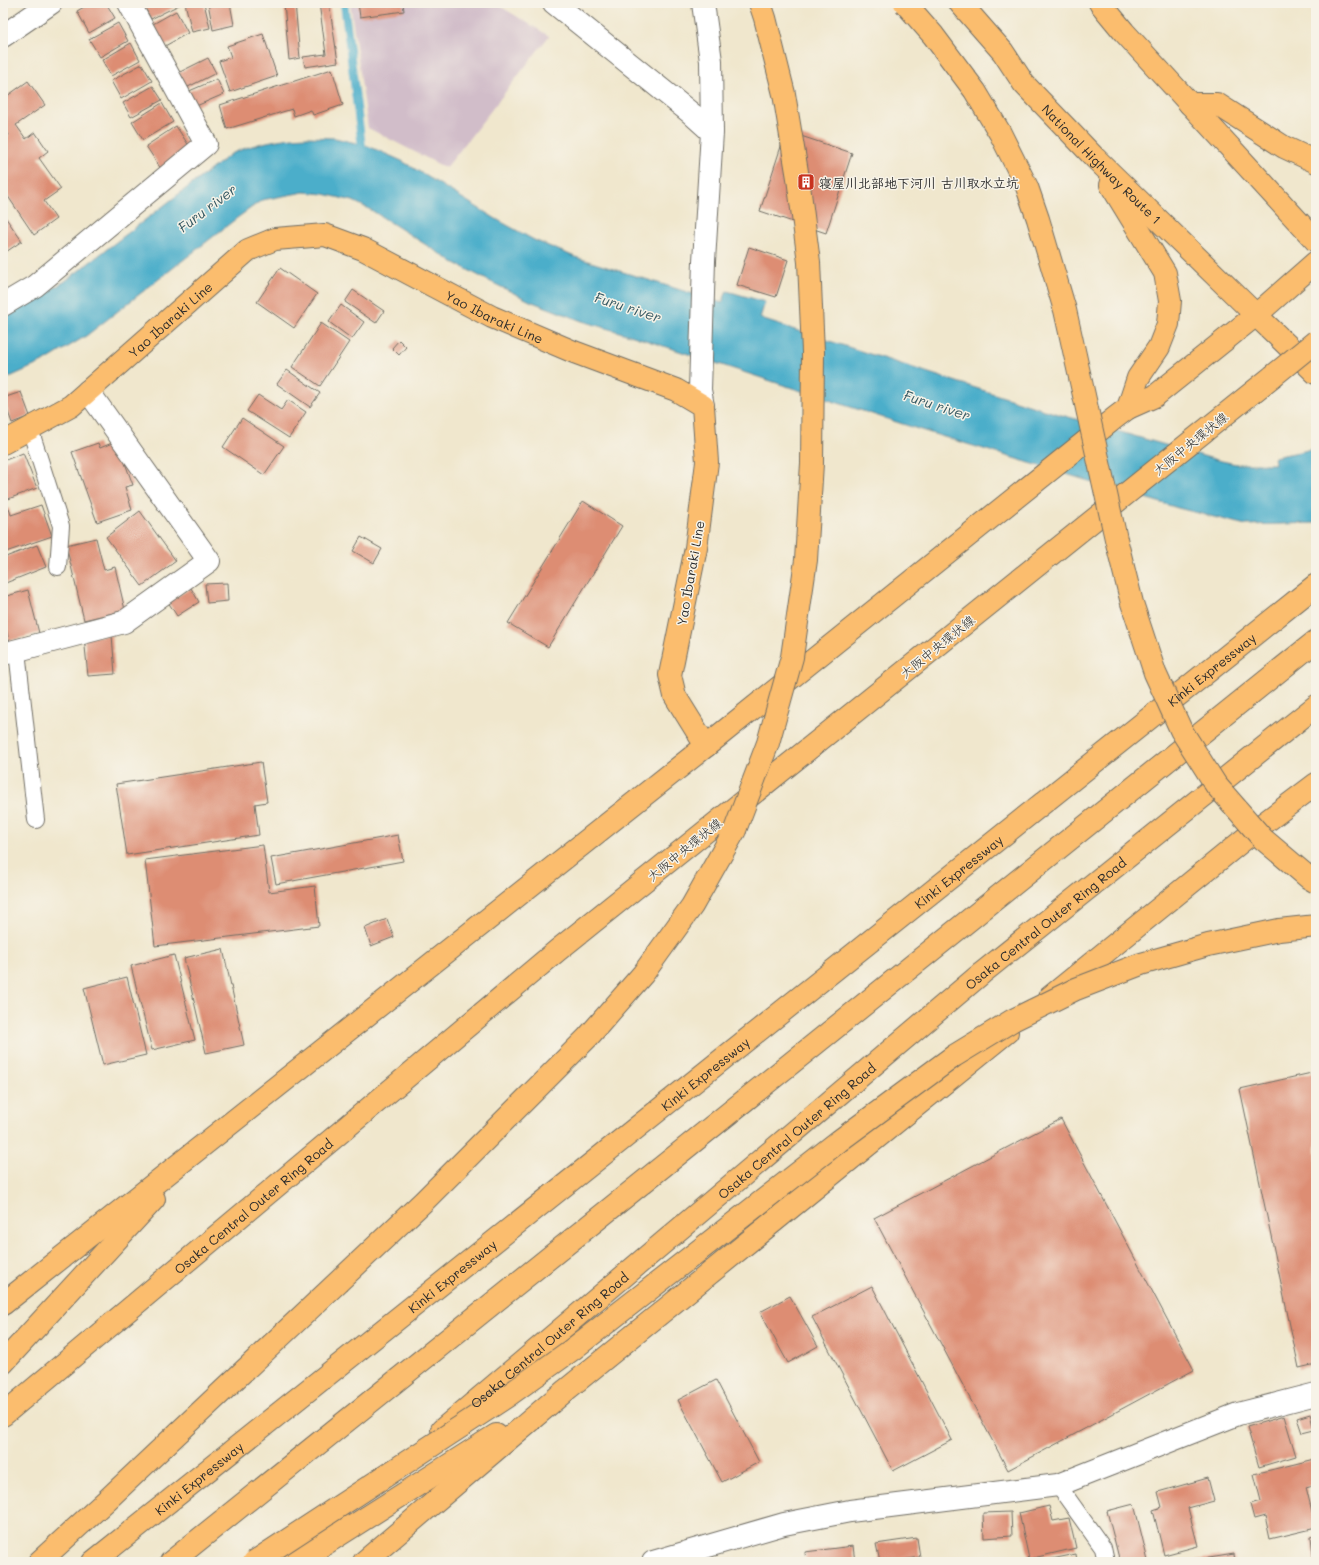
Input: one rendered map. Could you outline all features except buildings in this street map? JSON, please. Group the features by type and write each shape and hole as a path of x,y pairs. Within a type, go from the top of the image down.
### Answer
{"main road":[{"path":"39,1562 108,1499 423,1202 588,1037 643,974 692,906 735,830 768,743 792,657 806,560 812,463 813,352 809,262 798,178 784,94 760,3"},
{"path":"906,3 933,35 974,91 1000,133 1027,187 1065,310 1114,532 1132,603 1155,674 1181,730 1216,785 1263,839 1309,878 1316,882"},
{"name":"National Highway Route 1","path":"960,3 1003,52 1024,84 1095,158 1256,315"},
{"path":"1100,3 1124,32 1316,241"},
{"path":"1190,104 1216,104 1284,148 1316,162"},
{"path":"1095,158 1165,273 1170,301 1168,324 1159,347 1138,378 1122,413"},
{"name":"Yao Ibaraki Line","path":"3,443 71,406 248,250 275,239 325,235 363,249 492,317 574,352 701,398 707,462 696,548 670,675 675,696 706,746"},
{"path":"3,1304 198,1151 1122,413 1155,396 1256,315 1316,262"},
{"path":"1256,315 1316,373"},
{"name":"大阪中央環状線","path":"558,950 1316,341"},
{"name":"Kinki Expressway","path":"93,1562 1316,585"},
{"path":"172,1562 1316,641"},
{"name":"Osaka Central Outer Ring Road","path":"282,1562 384,1479 982,974 1316,706"},
{"path":"364,1562 566,1390 1262,824 1316,784"},
{"path":"254,1562 506,1397 555,1362 868,1118 954,1056 1012,1020 1076,989 1140,964 1208,945 1279,930 1316,926"},
{"name":"Osaka Central Outer Ring Road","path":"3,1415 558,950"},
{"path":"3,1363 198,1151"},
{"path":"297,1562 566,1390"}],"street":[{"path":"3,36 51,3"},
{"path":"3,305 35,286 206,144 129,3"},
{"path":"554,3 686,109 712,132"},
{"path":"701,398 704,261 712,132 711,61 703,3"},
{"path":"10,653 124,622 209,561 88,391"},
{"path":"653,1562 784,1524 850,1511 1058,1485 1238,1414 1316,1394"}],"lane":[{"path":"30,429 61,526 58,567"},
{"path":"10,653 36,820"},
{"path":"1058,1485 1103,1548 1106,1562"}],"shaded area":[{"path":"350,3 495,3 549,36 446,168 368,128"}],"water":[{"name":"Furu river","path":"307,137 335,138 368,146 402,161 496,219 534,240 575,257 722,303 727,291 765,302 760,318 764,320 1041,409 1217,460 1236,464 1275,464 1274,457 1316,447 1316,523 1246,525 1178,508 921,430 633,336 582,321 530,301 487,280 453,262 371,210 353,201 324,194 304,192 262,200 86,336 45,361 3,380 3,317 64,282 231,154 268,142"}],"waterway":[{"path":"344,3 363,155"}],"place":[{"name":"寝屋川北部地下河川 古川取水立坑","path":"806,182"}]}
